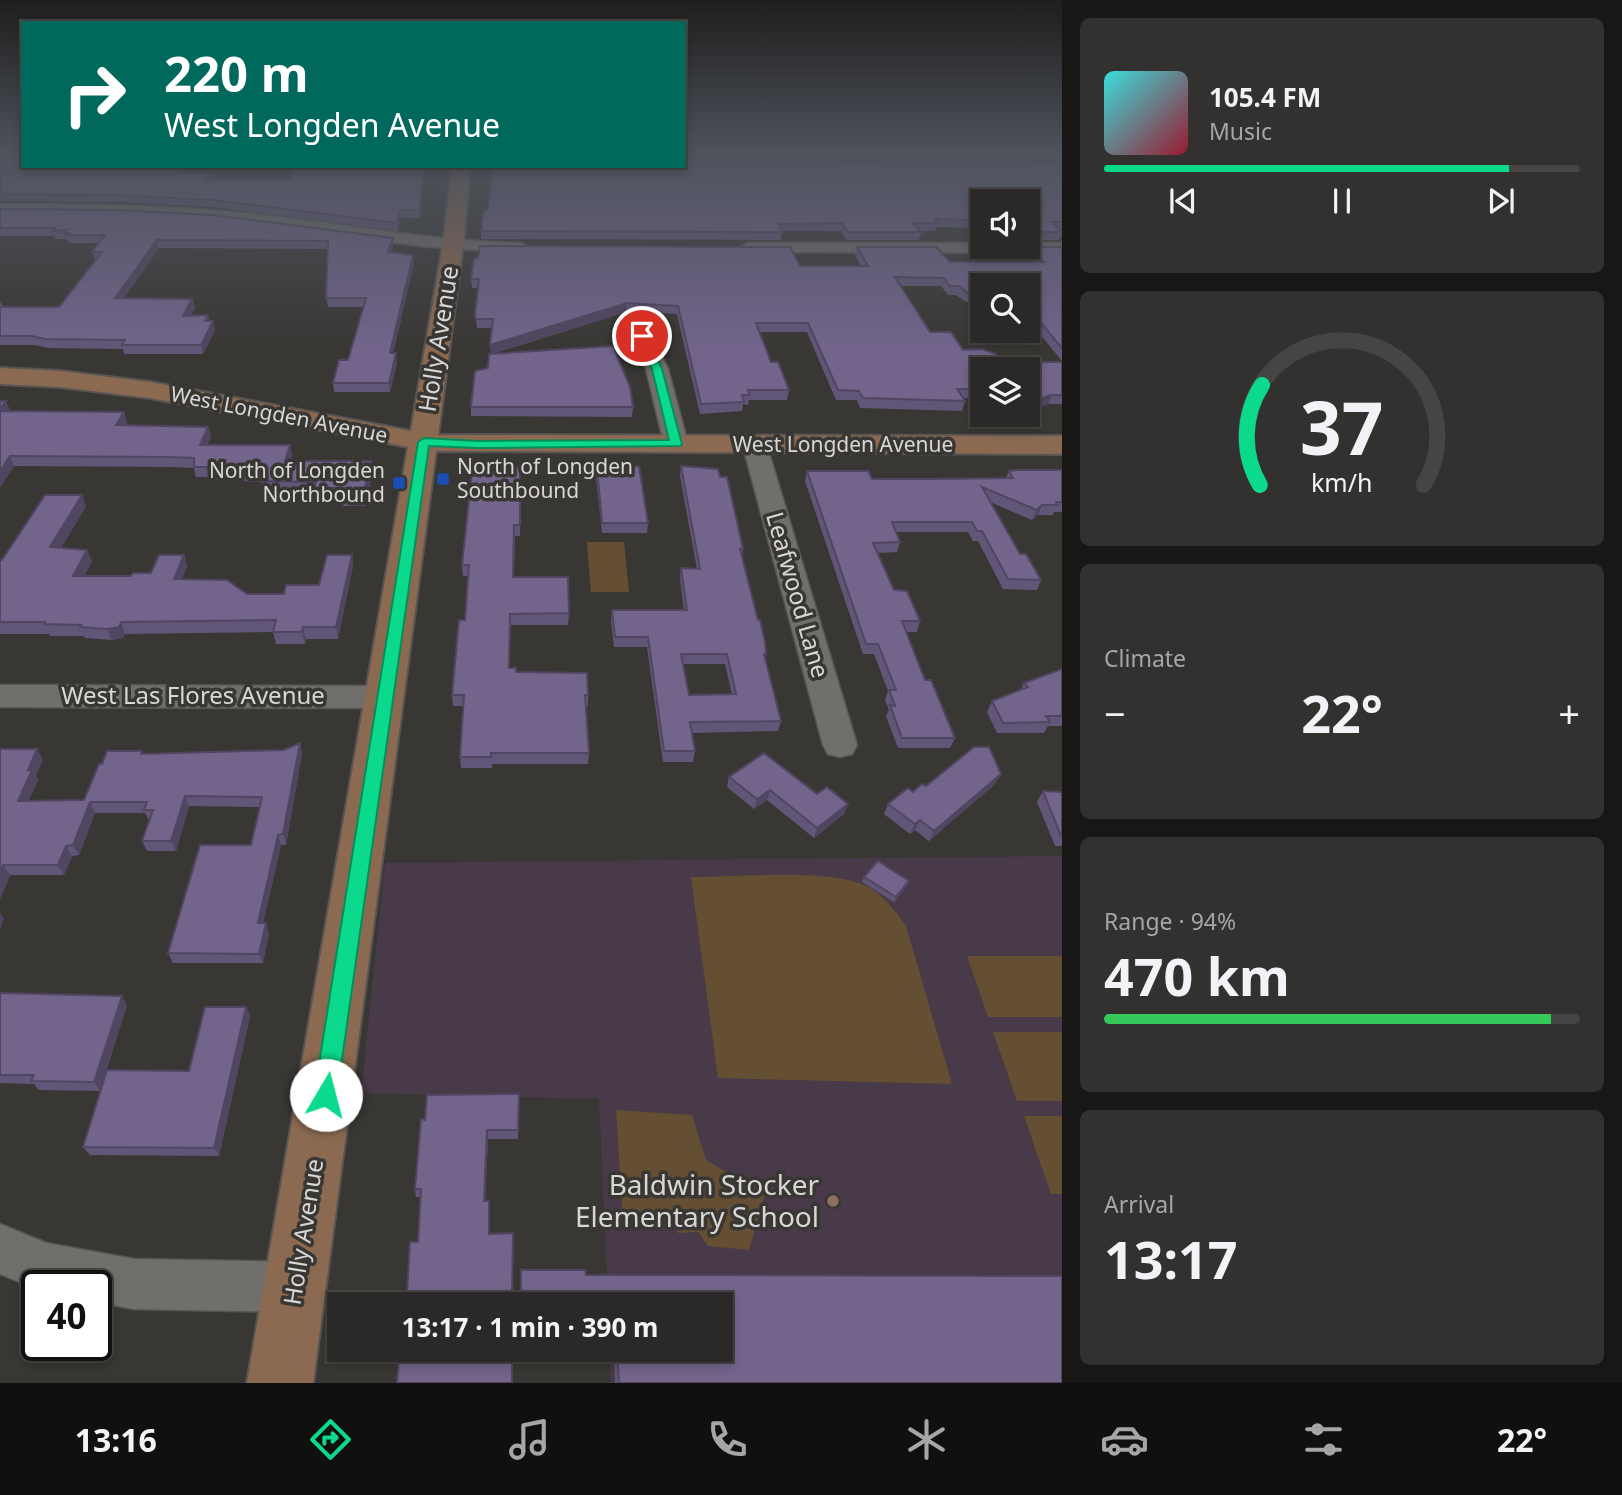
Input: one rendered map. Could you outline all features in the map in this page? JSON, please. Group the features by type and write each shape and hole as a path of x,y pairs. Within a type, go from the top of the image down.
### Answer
{"street":[{"path":"261,220 452,247 532,248"},
{"name":"Holly Avenue","path":"280,1383 386,697 455,220"},
{"path":"734,248 1062,248"},
{"path":"642,336 657,369 676,444"},
{"name":"West Longden Avenue","path":"0,376 87,381 153,390 400,440 424,442 477,445 1062,445"},
{"name":"Leafwood Lane","path":"755,446 840,745"},
{"name":"West Las Flores Avenue","path":"0,696 386,697"},
{"path":"0,1249 46,1268 134,1284 294,1287"}],"shaded area":[{"path":"587,542 624,542 629,592 591,592"},
{"name":"Baldwin Stocker Elementary School","path":"1062,856 1062,1383 611,1383 610,1362 733,1362 733,1292 607,1292 599,1099 361,1093 385,863"},
{"path":"822,876 859,883 880,895 906,926 952,1084 718,1078 691,877"},
{"path":"967,956 1062,956 1062,1017 988,1017"},
{"path":"993,1032 1062,1032 1062,1101 1017,1101"},
{"path":"616,1110 692,1115 706,1160 765,1195 749,1250 708,1246 698,1232 678,1233 677,1220 623,1221"},
{"path":"1024,1116 1062,1116 1062,1194 1051,1194"}],"building":[{"path":"0,220 248,220 393,238 388,252 413,255 390,353 396,353 389,383 333,383 339,360 348,360 366,298 326,298 328,241 157,240 115,298 192,299 183,316 208,315 205,321 213,321 201,345 122,345 125,340 0,336 0,307 59,307 102,252 92,252 105,235 67,235 69,233 64,233 67,230 52,231 55,228 0,228"},
{"path":"369,220 398,220 397,223"},
{"path":"483,220 934,220 937,223 913,223 921,232 848,232 842,223 779,224 783,232 481,231"},
{"path":"1040,220 1062,220 1062,222 1052,222 1062,232 1040,232"},
{"path":"480,246 790,247 800,266 868,266 857,247 936,247 950,262 1044,262 1040,258 1040,247 1062,247 1062,348 1040,322 1040,273 970,273 968,293 959,286 950,286 944,278 895,277 930,332 951,332 963,350 982,349 998,357 970,357 970,389 957,389 965,401 863,398 859,391 838,390 808,323 756,323 771,362 778,362 789,390 748,390 750,395 742,395 744,402 701,404 678,306 627,303 490,345 493,319 476,319 475,314 479,279 471,279 474,258 478,258"},
{"path":"613,346 630,387 633,407 471,407 475,371 488,368 489,354"},
{"path":"1040,362 1062,362 1062,395 1042,398"},
{"path":"0,411 124,412 116,425 208,427 200,445 290,445 285,461 371,461 363,496 341,496 344,488 314,488 316,482 261,481 264,472 194,467 194,458 10,456 0,471"},
{"path":"473,463 508,463 508,466 520,467 520,525 514,525 513,577 568,577 569,613 510,614 509,668 516,668 516,672 587,673 588,695 585,695 589,753 491,753 491,757 460,757 464,695 452,695 459,620 465,620 469,565 462,565"},
{"path":"639,466 648,523 602,523 597,468"},
{"path":"681,466 718,469 720,477 727,477 743,549 740,549 760,620 765,642 764,654 781,721 690,722 695,751 664,751 648,637 615,637 612,610 687,610 681,568 700,569","holes":["681,654 727,654 736,694 689,695"]},
{"path":"1062,470 1062,502 1056,502 1057,505 1042,505 1037,510 982,487 1020,554 1026,554 1041,580 1008,579 982,531 977,531 972,522 892,522 900,542 873,543 894,590 907,591 920,621 902,621 925,680 931,680 955,738 902,738 890,705 895,706 889,690 896,690 878,644 866,644 807,471 868,471 872,479 931,479 1013,478 1009,471"},
{"path":"45,495 82,495 50,547 87,550 73,576 131,576 133,573 151,573 159,555 184,555 174,579 227,580 247,594 284,594 286,585 319,585 327,555 352,555 336,627 303,627 302,632 273,632 276,620 121,622 119,627 107,629 45,622 0,622 0,560"},
{"path":"1062,669 1062,716 1046,716 1050,722 1003,723 992,701 1028,687 1024,683"},
{"path":"300,743 283,834 278,835 258,923 266,923 259,954 168,953 200,845 251,845 262,797 185,796 171,841 142,841 153,810 144,810 147,802 90,802 73,845 66,846 58,865 3,865 0,873 0,749 37,749 28,770 32,770 18,801 84,800 107,751 142,751 141,754 284,750"},
{"path":"974,747 989,747 1001,774 934,831 920,820 915,824 888,804 908,788 913,792 922,784 926,786"},
{"path":"764,753 817,794 827,787 848,804 817,828 770,790 757,799 729,777"},
{"path":"1043,791 1062,792 1062,836 1061,836"},
{"path":"878,861 909,881 896,897 864,877"},
{"path":"0,993 122,996 94,1082 31,1081 34,1075 0,1075"},
{"path":"205,1007 246,1007 214,1148 83,1147 107,1070 189,1071"},
{"path":"519,1094 518,1130 487,1130 484,1201 489,1201 489,1234 513,1233 512,1292 407,1292 410,1242 418,1242 421,1189 415,1189 421,1119 425,1120 427,1095"},
{"path":"521,1270 585,1270 586,1275 1062,1276 1062,1383 619,1383 618,1362 733,1362 733,1292 521,1292"},
{"path":"399,1362 512,1362 512,1383 397,1383"}],"place":[{"name":"North of Longden Southbound","path":"443,479"},
{"name":"North of Longden Northbound","path":"399,483"},
{"name":"Baldwin Stocker Elementary School","path":"833,1201"}],"route":[{"path":"326,1095 424,442 477,445 676,444 657,369 642,336"}]}
